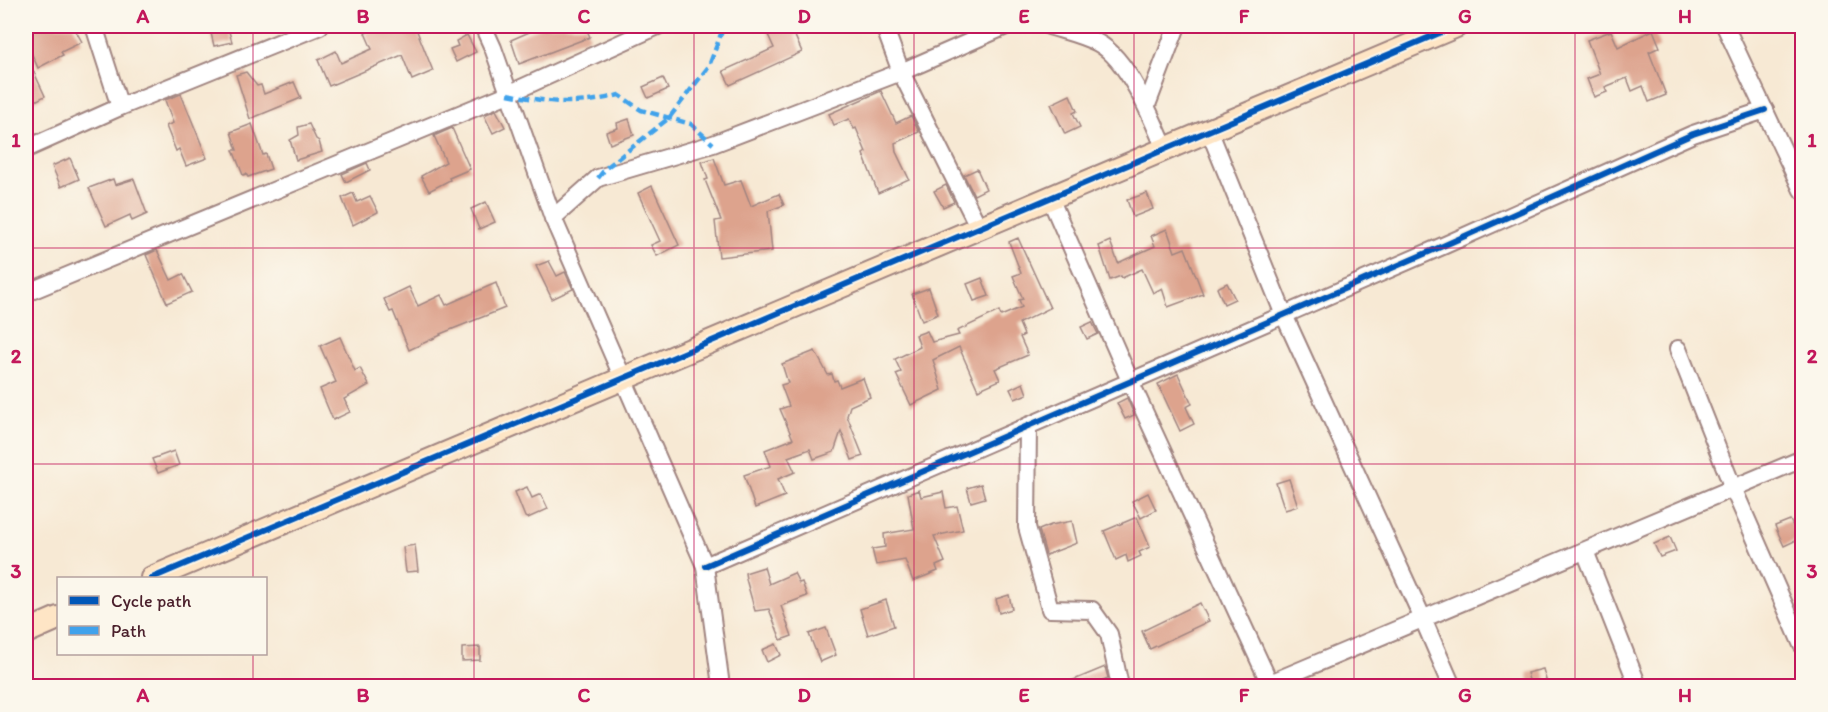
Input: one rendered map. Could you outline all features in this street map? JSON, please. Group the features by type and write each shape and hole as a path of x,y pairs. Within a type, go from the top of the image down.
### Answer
{"street":[{"path":"94,26 120,107"},
{"path":"26,149 120,107 320,26"},
{"path":"483,26 535,163 553,218 705,566 721,687"},
{"path":"26,293 508,94 658,26"},
{"path":"884,26 901,72 979,228"},
{"path":"553,218 598,178 713,144 901,72 1006,26"},
{"path":"1049,26 1100,44 1123,66 1147,105 1166,149"},
{"path":"1147,105 1177,26"},
{"path":"157,577 1456,26"},
{"path":"1725,26 1803,190"},
{"path":"705,566 1131,383 1693,134 1765,110"},
{"path":"1209,130 1284,315 1452,687"},
{"path":"1050,198 1268,686 1803,459"},
{"path":"1678,349 1733,488 1803,645"},
{"path":"1028,426 1027,527 1050,609 1092,610 1109,634 1120,687"},
{"path":"1585,550 1638,687"},
{"path":"26,632 57,618"}],"building":[{"path":"26,26 73,26 82,42 61,52 63,55 38,68 26,41"},
{"path":"382,26 415,26 433,71 412,80 402,55 329,86 318,60 336,51 341,63 372,49 365,33"},
{"path":"543,26 585,26 590,37 519,64 511,40"},
{"path":"764,26 816,26 795,36 802,52 730,85 723,71 774,48"},
{"path":"228,28 232,42 214,46 211,33"},
{"path":"1653,30 1660,47 1649,52 1666,95 1649,102 1643,86 1632,91 1627,78 1605,87 1607,92 1594,97 1587,79 1600,74 1587,40 1611,31 1618,47"},
{"path":"467,35 476,52 456,62 450,49 458,46 456,41"},
{"path":"26,55 45,96 26,106"},
{"path":"246,72 257,86 261,85 264,94 294,82 301,98 250,119 236,75"},
{"path":"663,78 668,89 648,98 643,87"},
{"path":"881,91 896,123 911,116 919,132 895,143 896,152 909,179 878,193 856,128 854,129 849,119 834,125 829,114"},
{"path":"181,94 207,158 186,166 179,149 176,151 166,126 173,123 165,100"},
{"path":"1070,95 1077,111 1073,113 1080,127 1065,134 1051,104"},
{"path":"496,110 505,127 493,133 484,115"},
{"path":"629,119 634,135 610,144 606,132 618,128 617,123"},
{"path":"252,124 263,155 266,154 271,169 248,177 246,174 243,175 233,150 237,150 231,132"},
{"path":"309,124 319,141 322,152 296,160 290,140 299,135 298,127"},
{"path":"452,128 470,169 449,178 450,180 429,191 421,176 446,162 434,136"},
{"path":"70,158 79,179 61,187 52,166"},
{"path":"714,158 724,185 741,180 751,206 779,194 784,205 768,211 772,251 719,257 715,221 721,220 705,180 708,179 702,162"},
{"path":"367,163 370,170 346,182 342,174"},
{"path":"977,169 986,189 974,195 964,175"},
{"path":"113,179 115,185 134,179 147,214 132,221 130,215 106,226 89,188"},
{"path":"946,185 954,202 943,207 934,191"},
{"path":"652,186 679,245 657,256 651,245 660,241 638,193"},
{"path":"353,193 357,202 370,196 378,212 353,225 342,198"},
{"path":"1147,193 1153,209 1133,217 1127,200"},
{"path":"486,202 495,222 479,229 471,209"},
{"path":"1167,229 1175,252 1185,248 1203,294 1168,307 1162,288 1153,293 1142,269 1122,278 1121,276 1110,280 1099,246 1110,241 1118,263 1155,246 1151,236"},
{"path":"1018,238 1050,308 1019,323 1024,335 1020,337 1028,355 995,369 1000,380 978,390 959,347 933,360 942,390 911,405 896,374 901,372 895,359 920,347 916,335 927,331 932,342 959,335 957,331 999,311 1001,316 1022,307 1019,300 1023,299 1013,276 1021,273 1009,242"},
{"path":"157,250 171,280 183,274 192,292 167,303 146,255"},
{"path":"549,261 557,276 565,272 573,289 552,299 536,266"},
{"path":"982,278 989,296 974,301 967,284"},
{"path":"496,283 505,308 440,334 409,350 393,311 390,312 384,299 409,287 418,306 441,295 446,305"},
{"path":"1227,283 1235,299 1224,304 1217,288"},
{"path":"929,288 938,314 922,321 912,294"},
{"path":"1092,322 1098,334 1087,339 1081,327"},
{"path":"340,337 355,371 360,368 369,385 344,399 350,412 333,420 320,389 336,382 320,346"},
{"path":"815,351 828,375 832,374 834,381 837,380 840,387 863,378 870,397 850,406 847,416 863,456 852,460 841,431 834,452 814,459 810,449 788,457 795,472 778,479 785,496 755,508 744,475 771,466 765,450 793,439 780,409 789,406 781,385 788,383 782,364"},
{"path":"1178,374 1192,404 1186,407 1194,424 1180,431 1158,384"},
{"path":"1023,383 1027,394 1015,399 1010,389"},
{"path":"1127,398 1134,415 1125,419 1117,403"},
{"path":"174,451 179,465 158,473 152,459"},
{"path":"1289,479 1298,506 1285,510 1276,483"},
{"path":"981,484 985,498 971,502 967,488"},
{"path":"527,487 532,498 541,494 548,509 528,518 525,517 515,492"},
{"path":"919,490 921,497 943,492 946,508 957,506 963,530 934,536 945,562 936,566 938,571 913,581 905,560 876,565 872,549 885,547 884,534 914,529 908,494"},
{"path":"1148,493 1156,510 1141,518 1132,501"},
{"path":"1137,517 1150,547 1139,552 1141,556 1128,562 1126,555 1116,560 1104,531"},
{"path":"1790,520 1799,539 1784,546 1775,526"},
{"path":"1072,521 1077,543 1046,555 1039,530"},
{"path":"1670,537 1676,551 1660,557 1654,544"},
{"path":"415,545 418,571 406,572 403,547"},
{"path":"764,567 769,584 794,573 799,583 802,582 807,596 781,606 792,636 781,640 769,609 755,611 746,579 745,573"},
{"path":"1009,595 1012,609 999,613 996,599"},
{"path":"886,600 894,626 868,635 860,609"},
{"path":"1200,603 1209,621 1150,649 1142,631"},
{"path":"826,628 836,655 820,662 809,634"},
{"path":"776,644 781,655 767,662 762,650"},
{"path":"480,647 480,660 462,661 462,648"},
{"path":"1105,667 1108,678 1086,687 1057,687"},
{"path":"1543,669 1548,687 1531,687 1527,673"}],"marked path":[{"path":"598,178 606,168 669,118 709,66 724,26"},
{"path":"508,94 537,100 564,102 590,101 619,95 641,110 691,124 713,144"}],"cycle path":[{"path":"154,577 1456,26"},
{"path":"705,566 1445,245 1693,134 1765,110"}]}
